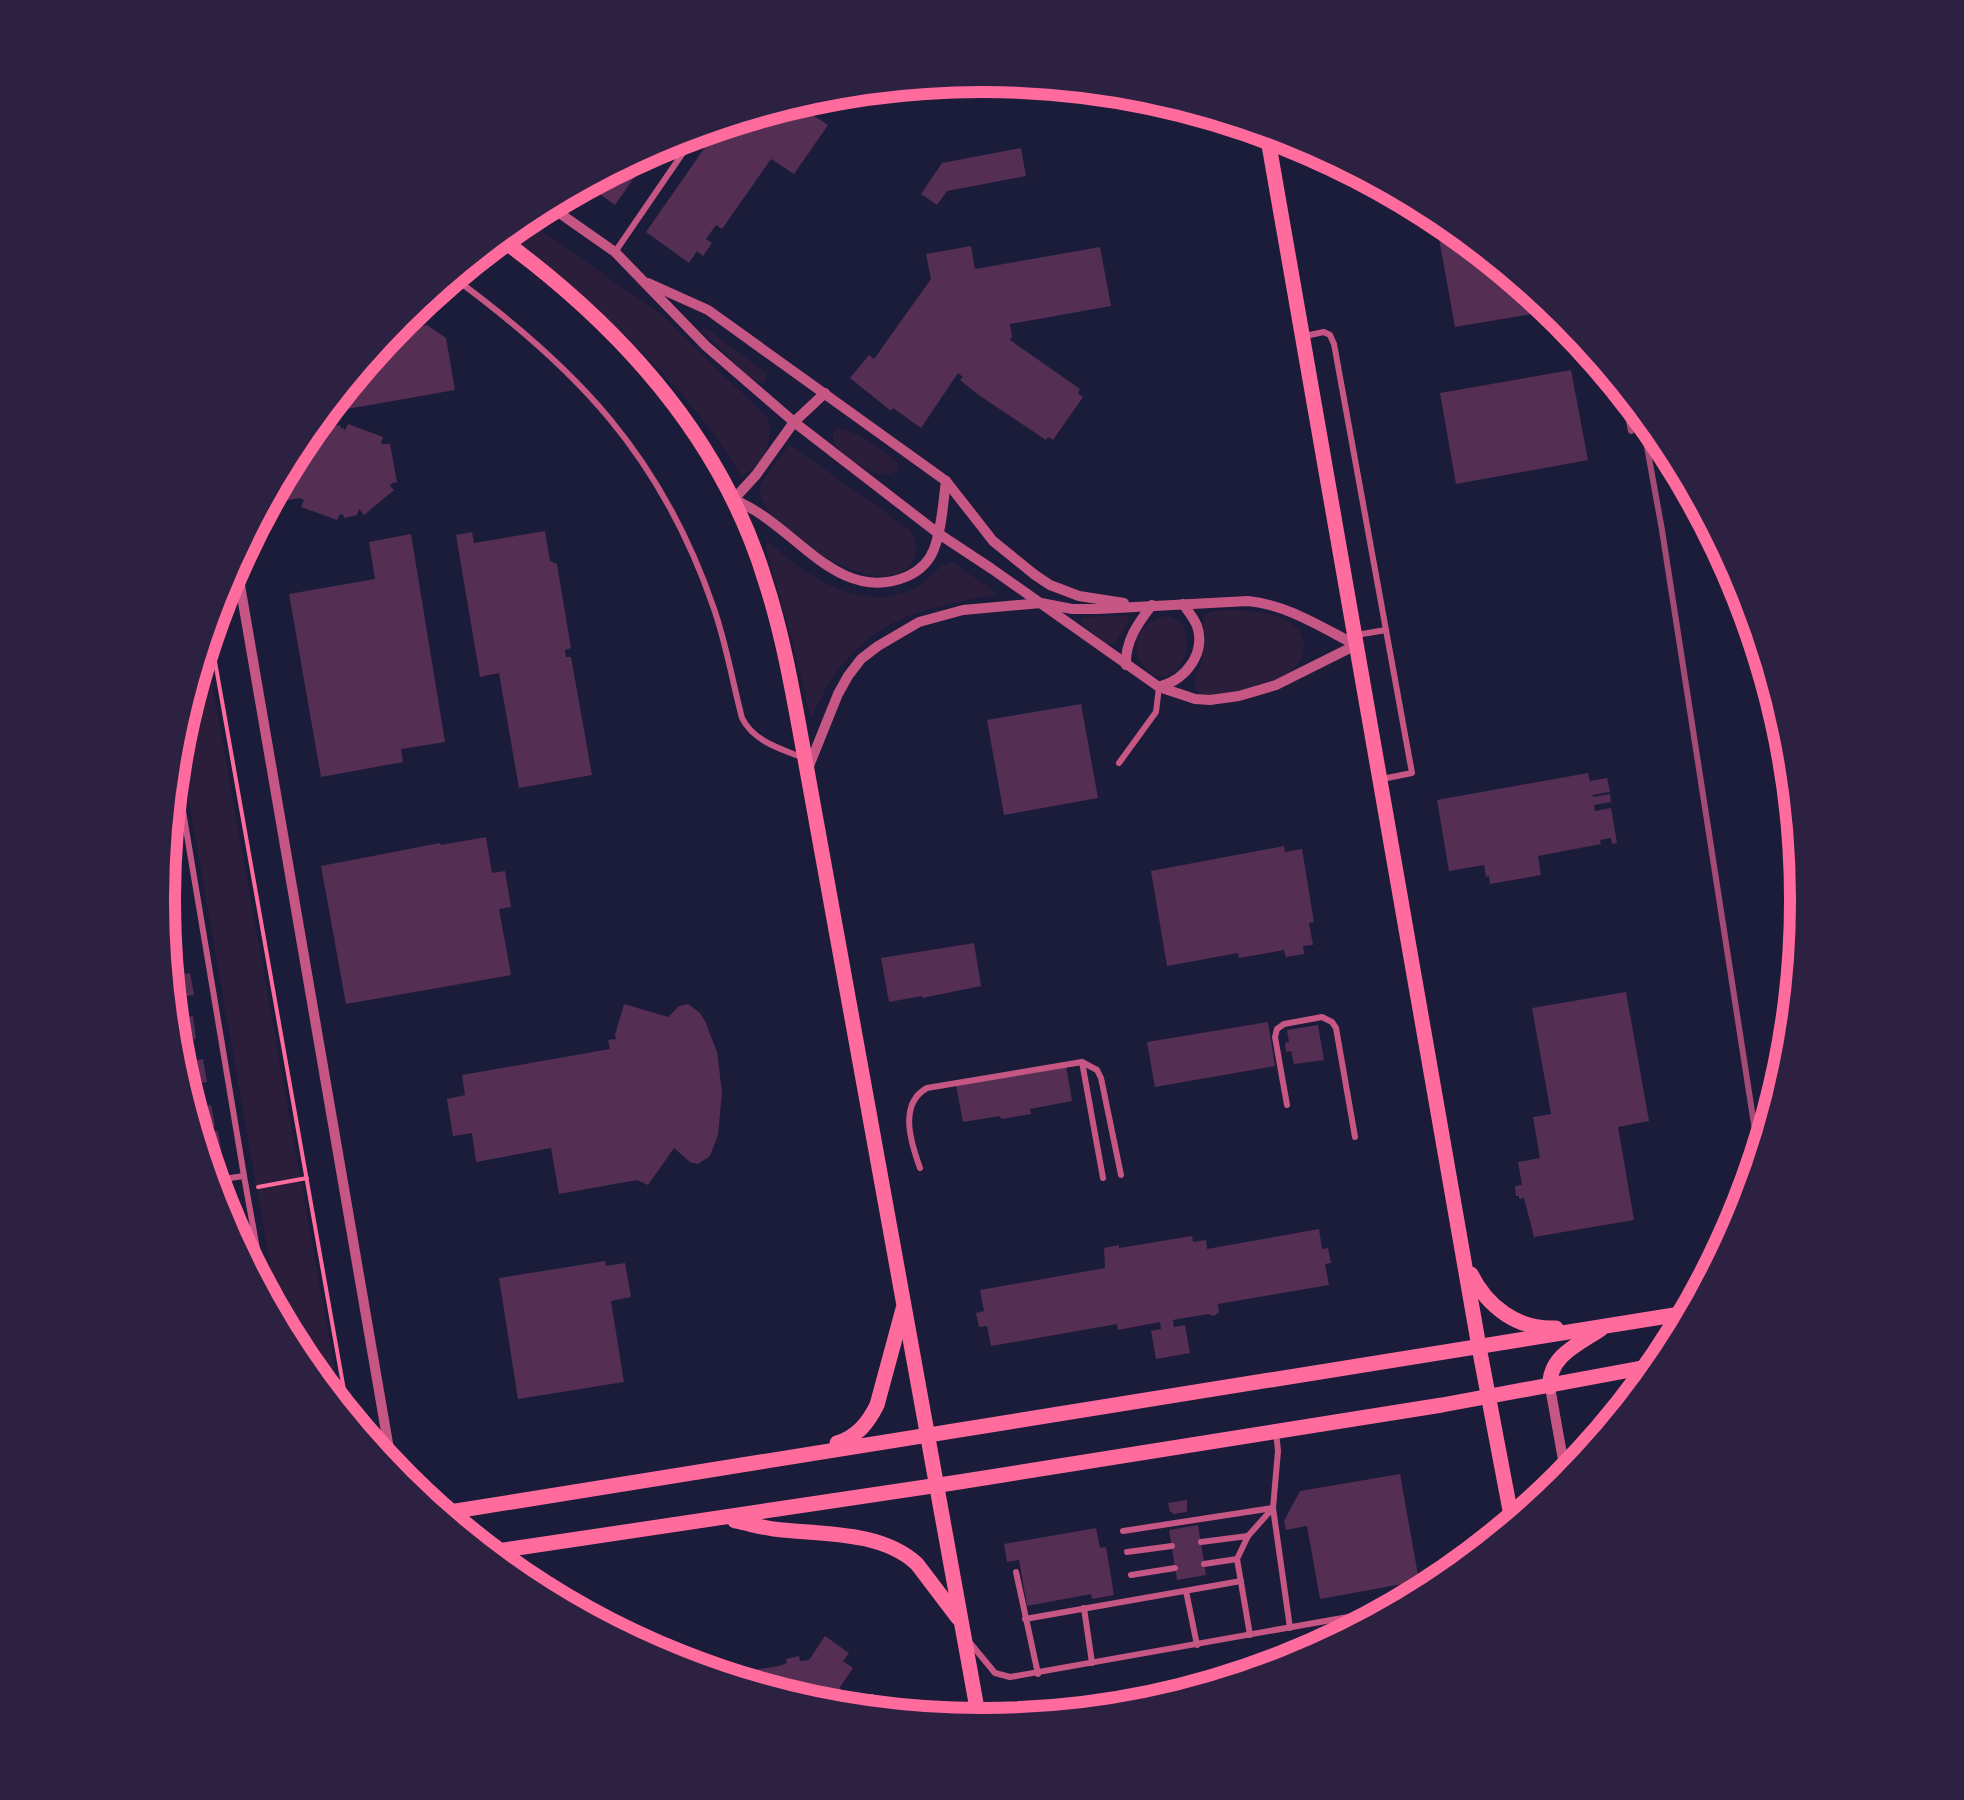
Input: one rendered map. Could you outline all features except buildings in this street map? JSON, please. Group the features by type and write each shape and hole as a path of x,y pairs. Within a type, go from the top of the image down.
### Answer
{"main road":[{"path":"1269,146 1510,1510"},
{"path":"509,246 580,301 664,392 707,451 756,552 776,615 806,765 977,1708"},
{"path":"1465,1261 1480,1292 1513,1319 1548,1328 1609,1324"},
{"path":"800,1456 846,1440 872,1416 904,1305"},
{"path":"455,1511 1674,1315"},
{"path":"1550,1387 1550,1372 1557,1360 1609,1324"},
{"path":"503,1550 1489,1398 1639,1369"},
{"path":"720,1519 780,1530 834,1534 889,1547 917,1564 962,1628"}],"street":[{"path":"558,213 614,252 706,346 794,422 939,534 1159,687 1210,700 1239,696 1276,684 1356,640"},
{"path":"643,280 708,310 946,481 993,540 1050,585 1079,596 1134,606"},
{"path":"825,393 794,422 734,500 756,510 827,566 870,582 894,582 917,572 933,553 946,481"},
{"path":"240,583 389,1447"},
{"path":"806,765 838,694 861,659 920,622 940,615 1041,603 1072,609 1230,601 1266,603 1356,640"},
{"path":"1159,687 1188,670 1196,651 1198,632 1183,604"},
{"path":"1126,665 1131,638 1152,606"},
{"path":"1550,1387 1563,1460"}],"lane":[{"path":"614,252 685,149"},
{"path":"461,283 555,359 630,444 661,490 698,566 722,634 747,729 806,765"},
{"path":"1303,336 1324,332 1334,344 1412,773 1380,780"},
{"path":"1356,640 1386,630"},
{"path":"1119,763 1156,712 1159,687"},
{"path":"181,797 258,1258"},
{"path":"1287,1105 1277,1030 1284,1024 1322,1018 1332,1022 1355,1137"},
{"path":"1082,1062 1103,1178"},
{"path":"920,1168 908,1110 919,1092 1082,1062 1097,1070 1101,1078 1120,1175"},
{"path":"224,1179 244,1176"},
{"path":"1276,1430 1273,1508 1290,1628"},
{"path":"1123,1531 1273,1508"},
{"path":"1250,1635 1237,1559 1248,1536 1273,1508"},
{"path":"1201,1542 1248,1536"},
{"path":"1127,1552 1172,1546"},
{"path":"1204,1564 1237,1559"},
{"path":"1130,1576 1175,1568"},
{"path":"1016,1572 1038,1674"},
{"path":"1025,1619 1241,1581"},
{"path":"1186,1590 1197,1644"},
{"path":"1084,1608 1092,1663"},
{"path":"962,1628 1002,1677 1038,1674 1354,1616"},
{"path":"863,1699 872,1697"}],"path":[{"path":"213,652 345,1397"},
{"path":"246,1189 307,1178"}],"shaded area":[{"path":"536,227 659,313 768,418 768,443 752,470 745,475 739,473 690,404 600,314 514,242"},
{"path":"703,326 766,373 765,382 749,377 702,331"},
{"path":"837,428 877,447 899,464 897,471 876,473 851,460 834,443 833,431"},
{"path":"788,446 909,529 915,554 901,572 882,576 833,561 808,546 770,512 761,498 761,483"},
{"path":"769,542 818,579 856,595 895,595 915,588 952,562 996,592 934,608 885,628 846,661 810,715 765,546"},
{"path":"1211,611 1266,614 1289,622 1303,638 1303,655 1293,670 1274,680 1230,694 1205,695 1195,686 1202,657 1203,616"},
{"path":"1127,615 1129,622 1115,643 1107,644 1080,622 1084,617"},
{"path":"1165,616 1183,625 1186,650 1181,664 1170,674 1159,676 1140,661 1138,636 1147,624"},
{"path":"209,667 338,1388 274,1287 184,775"}],"railway":[{"path":"1628,415 1631,431"},
{"path":"1646,441 1755,1132"}]}
